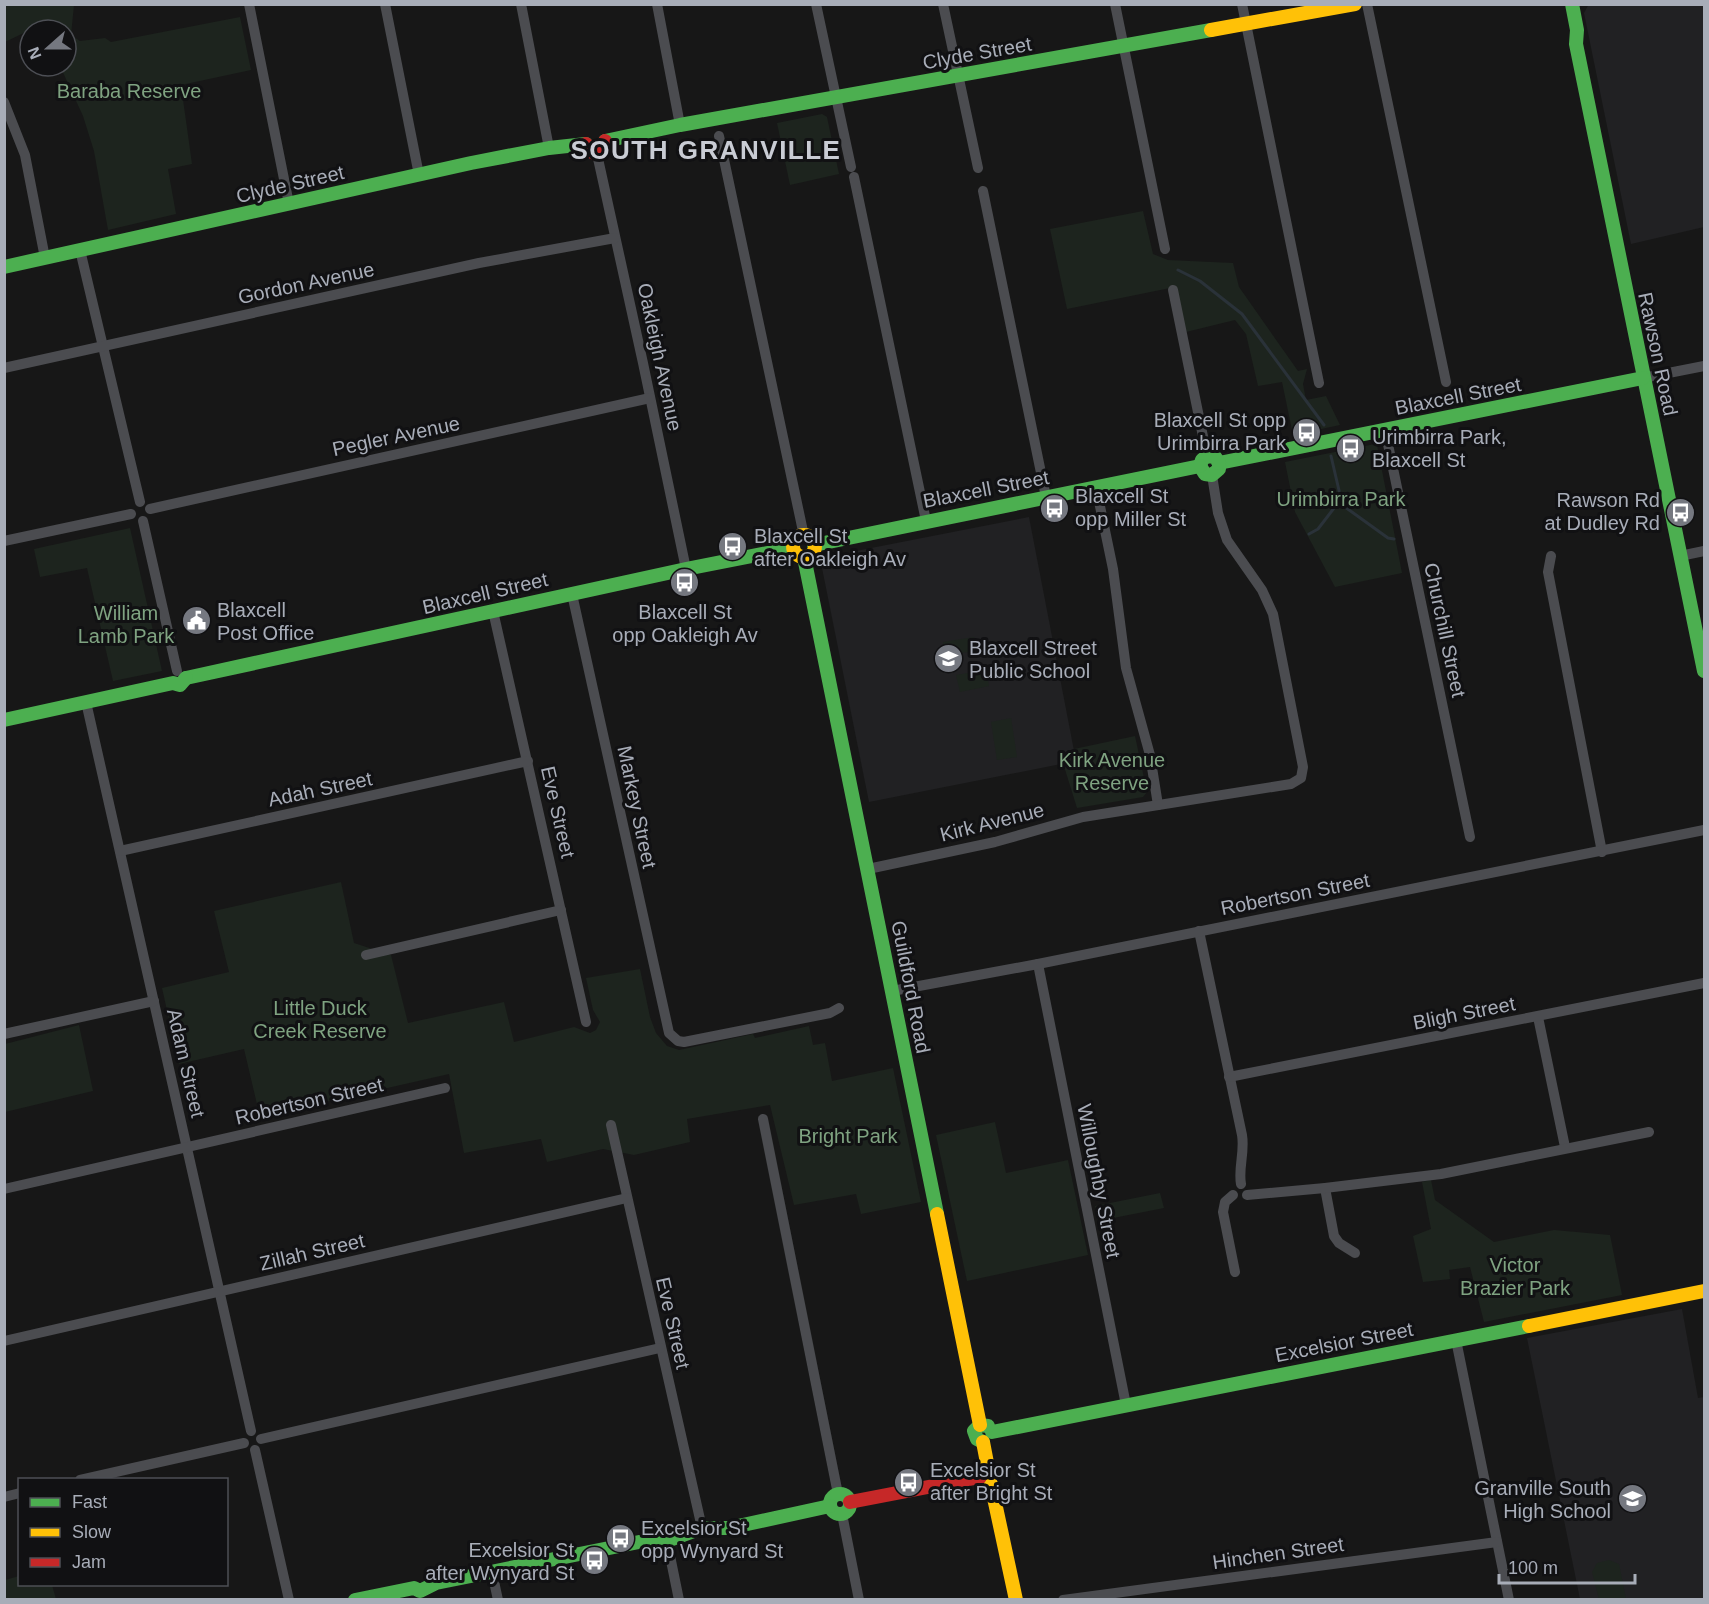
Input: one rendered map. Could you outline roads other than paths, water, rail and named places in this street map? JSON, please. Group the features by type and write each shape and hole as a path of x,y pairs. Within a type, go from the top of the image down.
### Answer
{"street":[{"path":"249,4 289,204"},
{"path":"385,4 419,175"},
{"path":"521,4 549,148"},
{"path":"657,4 680,125"},
{"path":"816,4 926,521"},
{"path":"943,4 978,168"},
{"path":"1115,4 1165,249"},
{"path":"1242,4 1319,383"},
{"name":"Clyde Street","path":"605,141 680,125 1355,4"},
{"path":"1367,4 1446,382"},
{"name":"Rawson Road","path":"1563,4 1569,33 1576,44"},
{"name":"Rawson Road","path":"1572,4 1577,30 1576,44 1704,671"},
{"path":"4,102 25,155 45,258"},
{"path":"596,134 602,136 605,141 603,151 597,154 588,150 586,144 590,136 596,134"},
{"path":"719,136 809,540 814,548 810,555 799,553"},
{"name":"Clyde Street","path":"4,267 419,175 549,148 586,144"},
{"name":"Oakleigh Avenue","path":"597,154 686,569"},
{"path":"983,191 1046,497"},
{"name":"Gordon Avenue","path":"4,368 479,262 615,238"},
{"path":"80,250 140,502"},
{"path":"1173,290 1204,461 1203,472 1215,469"},
{"name":"Blaxcell Street","path":"1215,469 1385,430 1704,366"},
{"name":"Pegler Avenue","path":"150,509 650,398"},
{"name":"Churchill Street","path":"1385,430 1470,837"},
{"name":"Blaxcell Street","path":"809,540 926,521 1096,487 1204,461"},
{"name":"Kirk Avenue","path":"868,869 986,844 1083,817 1291,784 1301,778 1303,767 1273,614 1262,590 1227,540 1218,513 1215,469"},
{"path":"1096,487 1113,568 1126,668 1150,755 1158,805"},
{"path":"140,502 147,504 150,509 148,518 143,521 135,519 131,514 134,505 140,502"},
{"path":"4,542 131,514"},
{"path":"143,521 178,677"},
{"path":"1680,556 1704,551"},
{"name":"Blaxcell Street","path":"4,720 86,702 178,677 686,569 799,553"},
{"name":"Guildford Road","path":"799,553 868,869 985,1433 986,1476 1016,1599"},
{"path":"1551,556 1548,572 1602,852"},
{"name":"Markey Street","path":"572,594 666,1027 672,1038 684,1041 830,1013 839,1008"},
{"name":"Eve Street","path":"493,611 586,1022"},
{"name":"Adam Street","path":"86,702 251,1431"},
{"name":"Adah Street","path":"120,851 528,761"},
{"name":"Robertson Street","path":"892,991 1038,964 1704,830"},
{"path":"366,955 561,910"},
{"path":"1199,931 1243,1140 1240,1175 1242,1184 1247,1188 1247,1195"},
{"name":"Willoughby Street","path":"1038,964 1126,1404"},
{"name":"Bligh Street","path":"1229,1077 1704,983"},
{"path":"4,1034 154,1001"},
{"path":"1538,1017 1565,1148"},
{"name":"Robertson Street","path":"4,1188 445,1088"},
{"path":"763,1119 859,1599"},
{"name":"Eve Street","path":"611,1125 702,1528"},
{"path":"1233,1194 1236,1198 1241,1199 1247,1195 1325,1188 1441,1173 1649,1132"},
{"path":"1235,1272 1222,1212 1235,1186 1242,1184"},
{"path":"1325,1188 1334,1236 1339,1243 1355,1252"},
{"name":"Zillah Street","path":"4,1341 627,1198"},
{"name":"Excelsior Street","path":"985,1433 1704,1291"},
{"path":"1456,1340 1509,1599"},
{"path":"261,1439 660,1348"},
{"path":"251,1431 257,1432 261,1439 260,1446 255,1449 249,1449 244,1443 244,1437 251,1431"},
{"path":"85,1478 244,1443"},
{"path":"255,1449 289,1599"},
{"path":"355,1599 414,1588 420,1591 436,1583 639,1542 667,1541 702,1528 729,1528 986,1476"},
{"path":"667,1541 679,1599"},
{"name":"Hinchen Street","path":"1063,1599 1497,1542"},
{"path":"492,1572 498,1599"}],"waterway":[{"path":"1178,270 1200,281 1242,314 1324,425"},
{"path":"1331,456 1345,507 1388,538 1394,539"},
{"path":"1309,534 1318,529 1341,499"}],"place":[{"name":"Blaxcell St opp Urimbirra Park","path":"1307,432"},
{"name":"Urimbirra Park, Blaxcell St","path":"1351,449"},
{"name":"Blaxcell St opp Miller St","path":"1054,508"},
{"name":"Rawson Rd at Dudley Rd","path":"1681,512"},
{"name":"Blaxcell St after Oakleigh Av","path":"733,547"},
{"name":"Blaxcell St opp Oakleigh Av","path":"685,582"},
{"name":"Blaxcell Post Office","path":"196,621"},
{"name":"Blaxcell Street Public School","path":"948,659"},
{"name":"Excelsior St after Bright St","path":"909,1482"},
{"name":"Granville South High School","path":"1632,1499"},
{"name":"Excelsior St opp Wynyard St","path":"620,1539"},
{"name":"Excelsior St after Wynyard St","path":"595,1561"}],"district":[{"name":"SOUTH GRANVILLE","path":"706,150"}],"park label":[{"name":"Baraba Reserve","path":"129,91"},
{"name":"Urimbirra Park","path":"1341,499"},
{"name":"William Lamb Park","path":"126,624"},
{"name":"Kirk Avenue Reserve","path":"1112,772"},
{"name":"Little Duck Creek Reserve","path":"320,1020"},
{"name":"Bright Park","path":"848,1136"},
{"name":"Victor Brazier Park","path":"1515,1276"}]}
